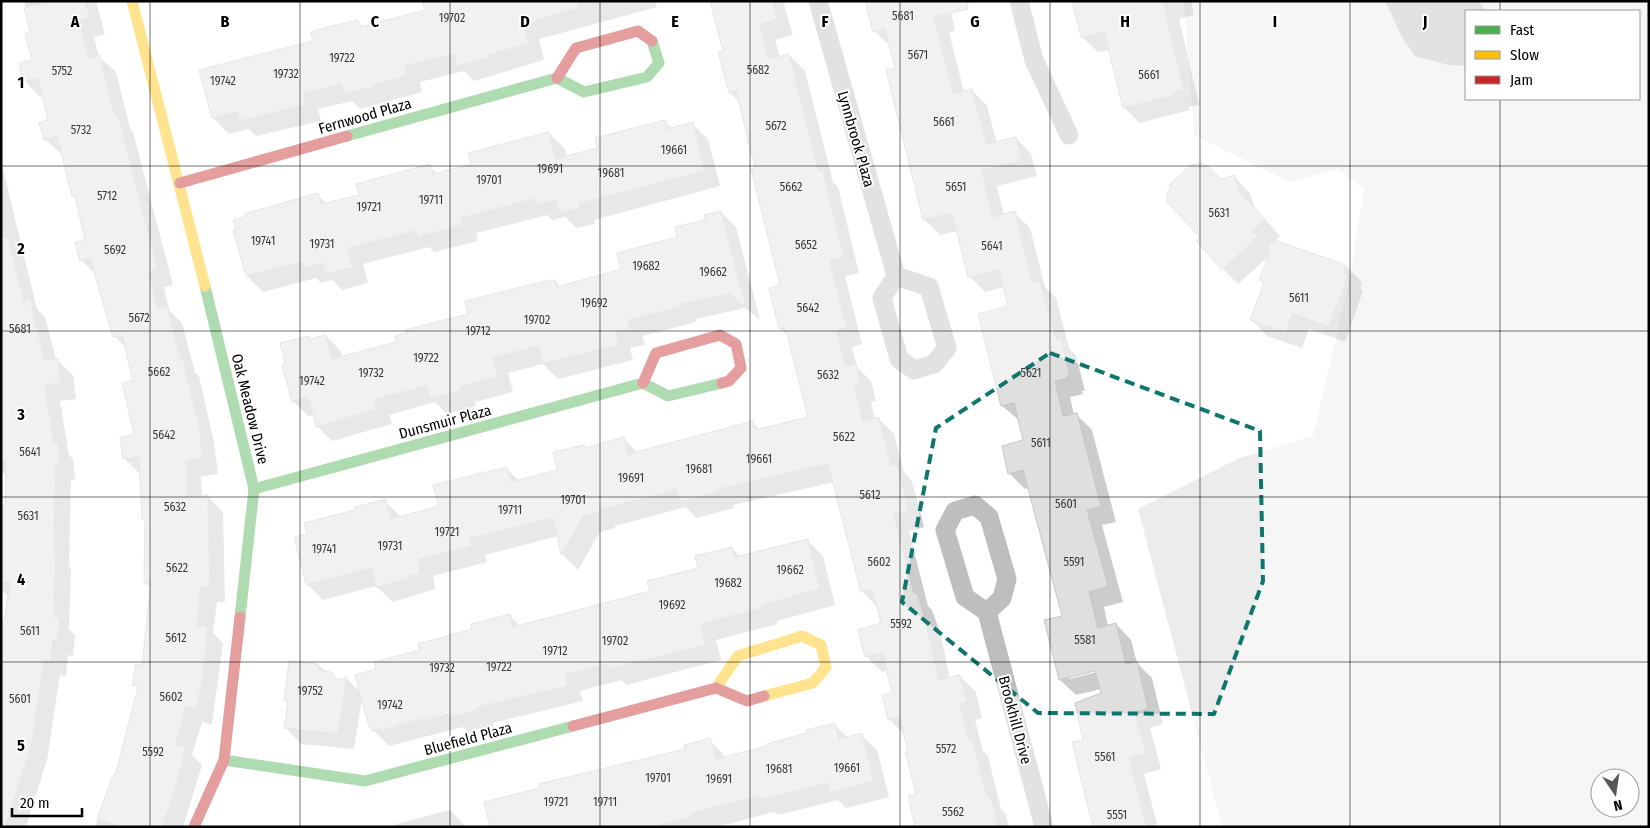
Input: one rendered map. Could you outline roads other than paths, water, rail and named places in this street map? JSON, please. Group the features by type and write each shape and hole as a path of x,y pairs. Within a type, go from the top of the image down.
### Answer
{"street":[{"name":"Oak Meadow Drive","path":"132,1 180,183 254,489 224,760 194,827"},
{"name":"Lynnbrook Plaza","path":"818,1 896,276"},
{"path":"1019,1 1034,60 1069,135"},
{"path":"638,31 654,42 659,63 647,77 584,92 557,78 576,48 638,31"},
{"name":"Fernwood Plaza","path":"180,183 557,78"},
{"path":"896,276 929,287 946,348 934,364 914,370 899,359 882,298 896,276"},
{"path":"720,335 736,344 741,368 729,381 668,396 644,383 656,353 720,335"},
{"name":"Dunsmuir Plaza","path":"254,489 644,383"},
{"path":"975,505 989,517 1007,579 1002,598 987,612 965,597 945,530 955,511 975,505"},
{"name":"Brookhill Drive","path":"987,612 1044,827"},
{"path":"802,636 821,645 826,667 813,683 747,700 716,688 738,656 802,636"},
{"name":"Bluefield Plaza","path":"224,760 365,781 716,688"}]}
